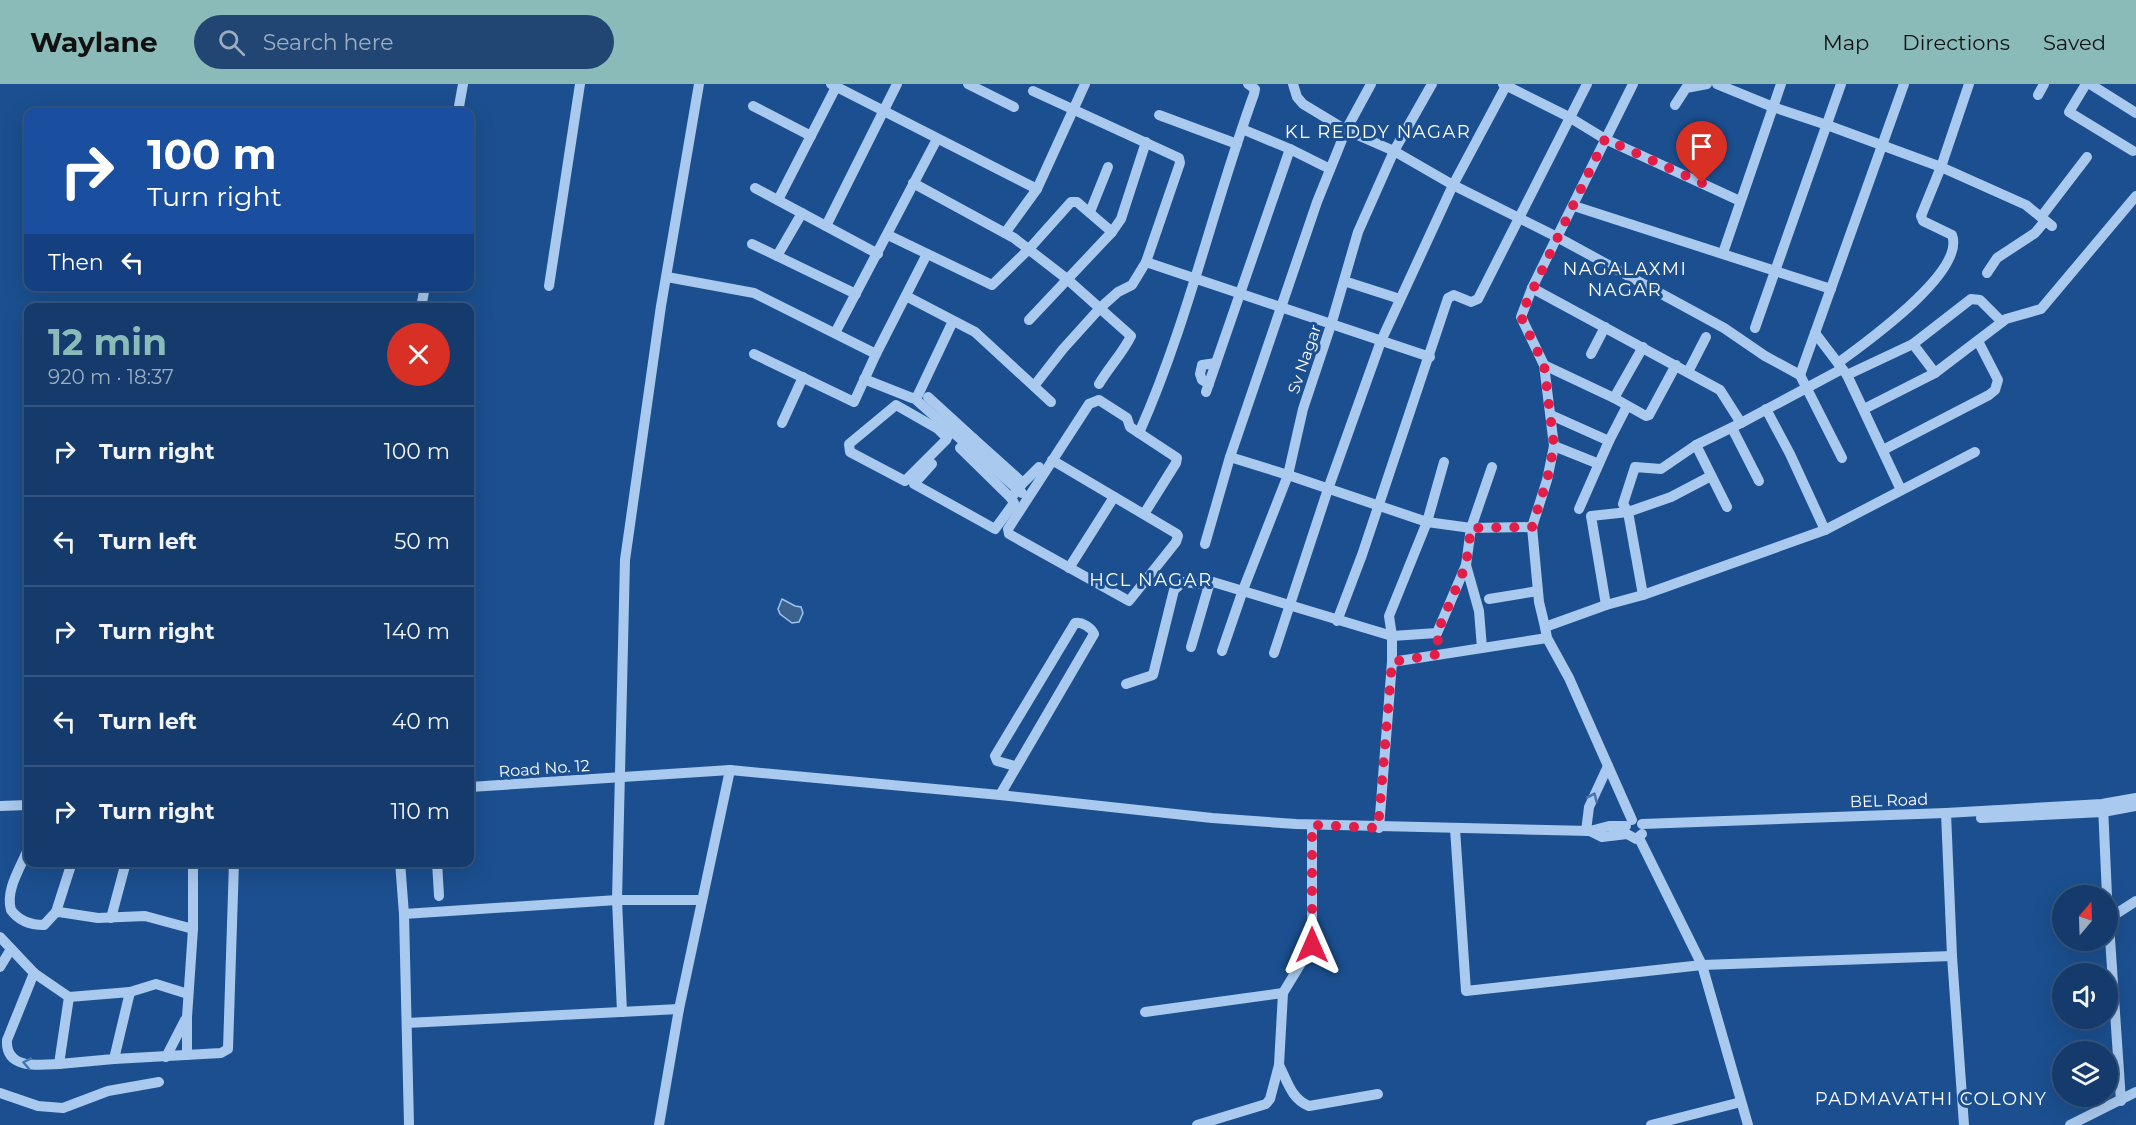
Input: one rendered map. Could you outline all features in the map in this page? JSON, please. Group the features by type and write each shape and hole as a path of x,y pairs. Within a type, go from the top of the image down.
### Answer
{"street":[{"path":"459,108 464,84"},
{"path":"549,286 580,84"},
{"path":"622,1012 617,900 625,560 667,277 699,84"},
{"path":"826,226 897,84"},
{"path":"968,84 1014,107"},
{"path":"1005,233 1037,189 1085,84"},
{"path":"1139,433 1196,279 1254,94 1254,89 1248,84"},
{"path":"1293,84 1297,97 1303,104 1346,130 1394,151 1453,185 1557,237 1724,328 1765,356 1800,375"},
{"path":"1204,544 1230,457 1330,169 1346,130 1371,84"},
{"name":"Sv Nagar","path":"1222,651 1288,475 1303,409 1331,325 1358,232 1394,151 1432,84"},
{"path":"1337,621 1362,555 1448,298 1454,295 1471,302 1478,299 1587,84"},
{"path":"1633,84 1532,288 1521,317 1544,365 1554,446 1547,480 1532,527 1538,591 1546,632 1569,678 1635,829 1702,965 1748,1125"},
{"path":"1675,105 1686,88 1707,84"},
{"path":"1717,84 1773,107 1941,168 2017,200 2046,222"},
{"path":"1723,253 1781,84"},
{"path":"1755,328 1842,84"},
{"path":"1842,458 1805,390 1800,375 1904,84"},
{"path":"1842,369 1923,294 1948,262 1954,241 1952,235 1923,221 1921,216 1941,168 1969,84"},
{"path":"2038,94 2044,84"},
{"path":"2133,151 2069,112 2088,84 2136,113"},
{"path":"1274,653 1328,489 1381,341 1453,185 1505,85 1569,117 1605,139 1740,201"},
{"path":"778,200 811,136 833,86 1037,189"},
{"path":"1033,91 1179,158 1180,163 1146,262 1132,285 1118,292 1100,308 1034,386"},
{"path":"753,106 811,136"},
{"path":"1160,115 1237,144"},
{"path":"1242,129 1330,169"},
{"path":"835,333 937,139"},
{"path":"1029,320 1112,232 1121,219 1146,142"},
{"path":"1208,388 1290,149"},
{"path":"1987,273 1997,258 2035,233 2046,222 2087,157"},
{"path":"1090,212 1108,166"},
{"path":"914,183 1005,233 1029,249 1067,279 1131,336 1123,353 1110,365 1099,384"},
{"path":"755,188 878,254"},
{"path":"1864,409 1935,373 2006,319 2041,309 2136,196"},
{"path":"888,235 992,285 1029,249 1071,202 1077,202 1112,232"},
{"path":"1574,206 1831,289"},
{"path":"777,256 802,213"},
{"path":"752,244 856,294"},
{"path":"754,354 854,402 927,254"},
{"path":"1146,262 1430,357"},
{"path":"667,277 754,293 876,354"},
{"path":"1344,281 1400,299"},
{"path":"1532,288 1720,390 1737,425 1759,482"},
{"path":"906,296 975,332 1051,402"},
{"path":"1643,596 1628,512 1623,504 1635,467 1661,469 1696,445 1842,369 1913,344 1971,299 1980,300 2002,322"},
{"path":"914,398 918,395 952,321"},
{"path":"1591,354 1605,327"},
{"path":"1815,333 1842,369 1864,409 1901,490"},
{"path":"1688,372 1706,337"},
{"path":"1883,450 1995,390 1998,380 1978,341"},
{"path":"1913,344 1935,373"},
{"path":"1614,398 1643,347"},
{"path":"1544,365 1648,416 1676,365"},
{"path":"782,423 803,377"},
{"path":"864,380 914,398 941,427 947,438 905,481 850,452 849,444 896,405 941,427 966,444 1028,498"},
{"path":"928,397 966,444"},
{"path":"1052,460 1178,536 1176,542 1129,601 1009,534 1008,529 1052,460 1092,401 1099,400 1127,418 1130,427 1177,458 1144,514"},
{"path":"1579,509 1627,406"},
{"path":"1766,409 1790,454 1825,530"},
{"path":"1551,415 1609,441"},
{"path":"966,444 950,444 914,483 995,529 1014,503 1017,490 1039,467"},
{"path":"1696,445 1727,507"},
{"path":"1554,446 1594,462"},
{"path":"1392,662 1482,648 1546,632 1606,605 1643,596 1825,530 1975,452"},
{"path":"1230,457 1427,522 1471,528 1532,527"},
{"path":"1378,828 1392,662 1389,615 1427,522 1444,462"},
{"path":"1439,654 1437,633 1466,565 1471,528 1492,467"},
{"path":"1606,605 1591,516 1628,512 1671,497 1711,476"},
{"path":"1069,568 1114,497"},
{"path":"1466,565 1479,611 1482,648"},
{"path":"1126,684 1153,675 1174,590 1183,582 1209,585 1212,582 1243,590 1337,621 1392,636 1437,633"},
{"path":"1191,647 1209,585"},
{"path":"1489,599 1538,591"},
{"path":"1000,795 1094,634 1081,623 1075,623 995,756 997,761 1015,766"},
{"path":"1588,831 1589,807 1608,766"},
{"path":"659,1125 679,1009 730,770"},
{"name":"Road No. 12","path":"474,787 730,770 1000,795"},
{"name":"BEL Road","path":"1000,795 1212,818 1312,825 1588,831 1602,837 1635,829 1680,826 2136,806"},
{"name":"BEL Road","path":"2103,808 2136,798"},
{"path":"0,806 24,805"},
{"path":"2103,808 2106,885"},
{"path":"1946,816 1952,956 1964,1125"},
{"path":"1197,1125 1266,1104 1270,1099 1279,1065 1283,993 1312,945 1312,825"},
{"path":"1455,829 1466,991 1702,965 1952,956"},
{"path":"24,859 10,894 11,910 22,920 40,925 47,923 56,912 70,867"},
{"path":"111,918 125,867"},
{"path":"187,1055 188,994 193,929 193,867"},
{"path":"34,973 7,1045 15,1059 25,1064 59,1064 221,1053 229,1046 234,867"},
{"path":"400,867 404,914 410,1125"},
{"path":"437,867 439,896"},
{"path":"404,914 617,900 702,900"},
{"path":"2118,913 2136,901"},
{"path":"56,912 98,918 145,916 193,929"},
{"path":"0,937 34,973 69,997 130,992 156,984 188,994"},
{"path":"0,967 11,949"},
{"path":"2110,951 2121,1101"},
{"path":"114,1059 130,992"},
{"path":"1144,1012 1283,993"},
{"path":"59,1064 69,997"},
{"path":"407,1023 679,1009"},
{"path":"166,1057 187,1017"},
{"path":"1279,1065 1295,1098 1309,1106 1378,1094"},
{"path":"0,1093 38,1106 63,1108 108,1091 159,1082"},
{"path":"2070,1125 2136,1092"},
{"path":"1651,1125 1742,1102"}],"water":[{"path":"782,599 801,607 803,613 799,622 792,623 780,614 778,609"}],"district":[{"name":"KL REDDY NAGAR","path":"1378,132"},
{"name":"NAGALAXMI NAGAR","path":"1625,279"},
{"name":"HCL NAGAR","path":"1151,580"},
{"name":"PADMAVATHI COLONY","path":"1931,1099"}],"route":[{"path":"1312,945 1312,825 1378,828 1392,662 1439,654 1437,633 1466,565 1471,528 1532,527 1547,480 1554,446 1544,365 1521,317 1532,288 1605,139 1702,183"}]}
